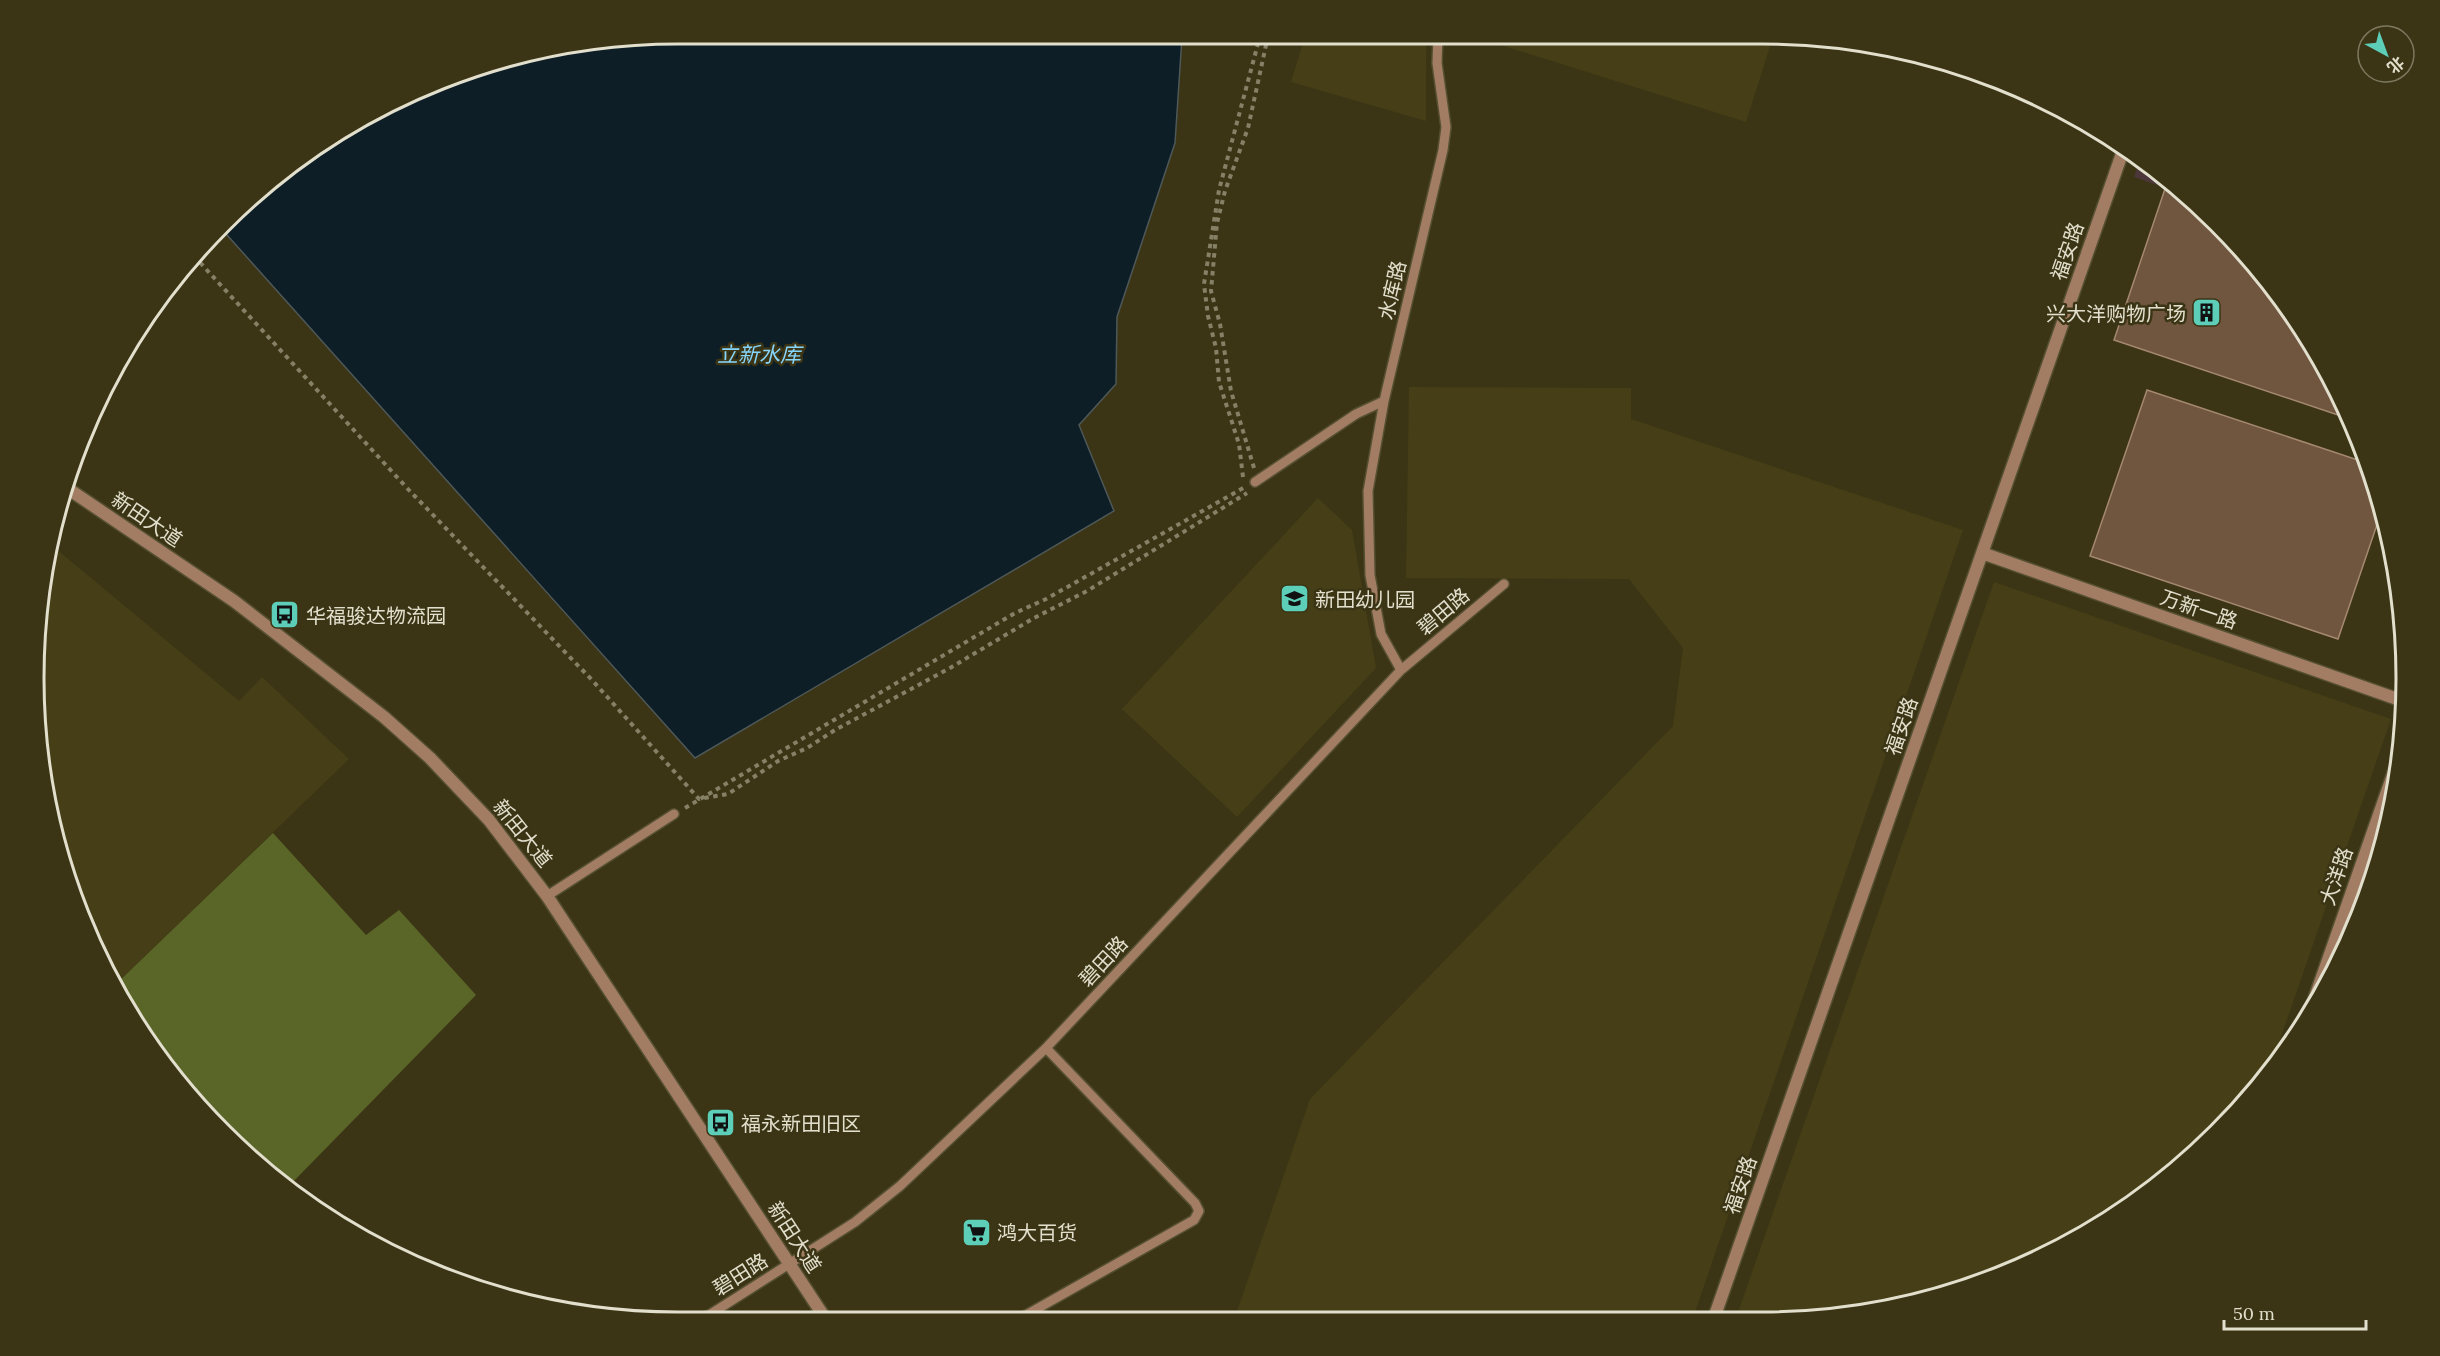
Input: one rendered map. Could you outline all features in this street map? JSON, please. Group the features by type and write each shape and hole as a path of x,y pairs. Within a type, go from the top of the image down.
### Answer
{"street":[{"name":"福安路","path":"1716,1312 2122,155"},
{"name":"新田大道","path":"72,491 234,601 384,717 430,758 489,820 547,896 821,1312"},
{"name":"万新一路","path":"1982,554 2396,698"},
{"name":"大洋路","path":"2324,972 2385,799"}],"lane":[{"name":"水库路","path":"1401,670 1382,634 1370,575 1368,491 1384,401 1443,150 1446,127 1437,63 1438,43"},
{"path":"1255,482 1356,414 1384,401"},
{"name":"碧田路","path":"711,1312 855,1222 900,1186 1046,1048 1401,670 1504,584"},
{"path":"547,896 674,814"},
{"path":"1031,1312 1194,1221 1199,1212 1195,1203 1046,1048"}],"path":[{"path":"699,799 728,794 778,761 807,748 1034,618 1087,591 1247,493 1242,475 1239,444 1219,382 1216,348 1208,316 1204,284 1219,190 1258,43"},
{"path":"674,814 1015,613 1046,599 1255,482 1253,459 1231,391 1220,324 1211,291 1217,223 1225,191 1248,128 1266,43"},
{"path":"199,262 407,488 592,680 699,799"}],"shaded area":[{"path":"1303,43 1426,43 1426,121 1291,82"},
{"path":"1494,43 1771,43 1746,122"},
{"path":"2137,167 2163,187 2134,177"},
{"path":"1409,387 1631,388 1631,419 1963,530 1695,1312 1237,1312 1310,1099 1673,726 1683,648 1629,579 1406,578"},
{"name":"新田幼儿园","path":"1318,498 1352,530 1376,668 1237,817 1122,709"},
{"path":"57,550 239,701 262,677 349,759 121,980 92,921 77,882 65,842 49,761 45,719 45,637"},
{"path":"1994,582 2391,719 2277,1048 2211,1127 2180,1155 2115,1206 2043,1247 2005,1264 1966,1279 1886,1300 1803,1311 1738,1312"}],"green space":[{"path":"273,833 366,935 399,910 476,995 293,1182 229,1127 201,1096 150,1031 121,980"}],"water":[{"name":"立新水库","path":"678,43 1182,43 1175,143 1117,317 1116,384 1079,425 1114,511 695,758 225,233 260,201 325,150 397,109 474,77 554,56 595,49"}],"building":[{"name":"兴大洋购物广场","path":"2165,189 2211,229 2265,292 2290,325 2339,415 2114,340"},
{"path":"2147,390 2358,460 2377,524 2338,639 2090,556"}],"place":[{"name":"兴大洋购物广场","path":"2207,313"},
{"name":"新田幼儿园","path":"1294,599"},
{"name":"华福骏达物流园","path":"285,615"},
{"name":"福永新田旧区","path":"720,1123"},
{"name":"鸿大百货","path":"976,1232"}]}
